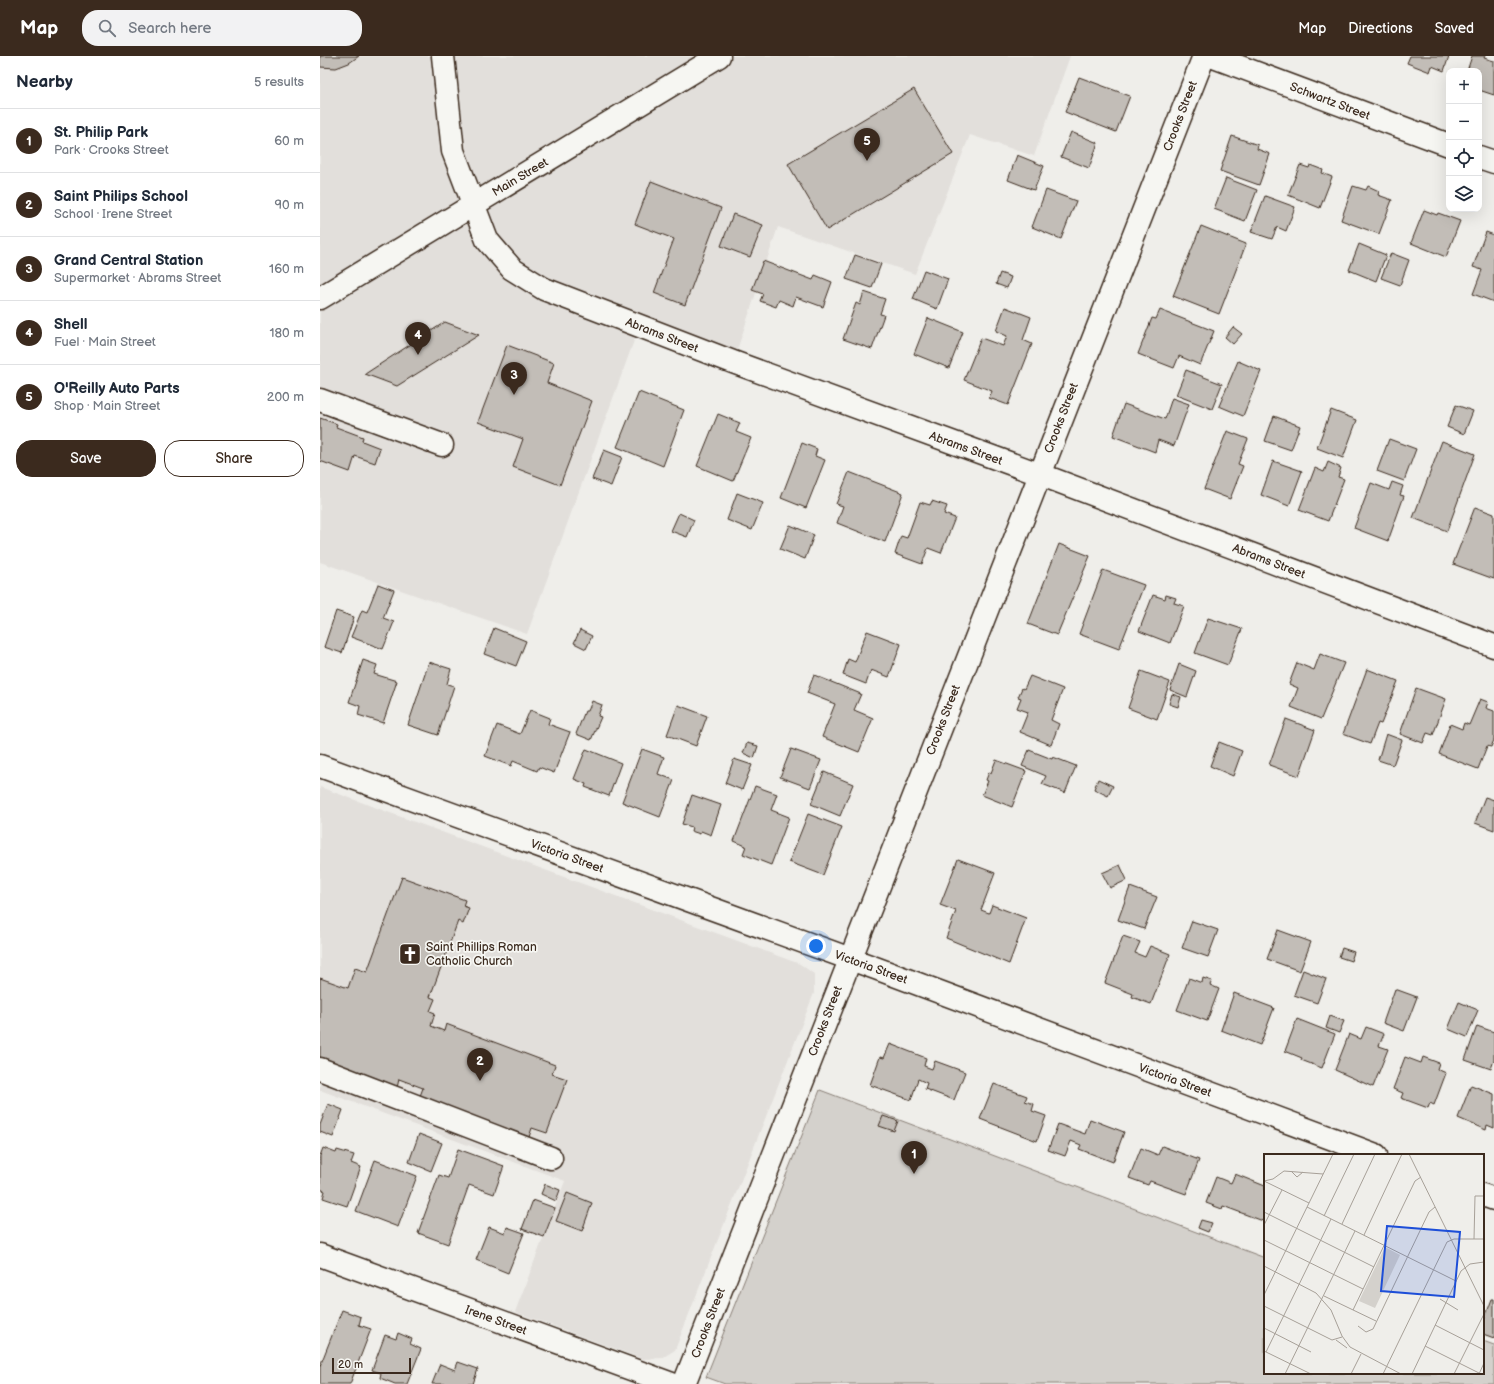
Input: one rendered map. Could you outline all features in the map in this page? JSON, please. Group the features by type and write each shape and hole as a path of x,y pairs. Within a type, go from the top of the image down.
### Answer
{"street":[{"name":"Abrams Street","path":"443,56 453,151 488,240 512,269 544,289 733,362 1039,474 1494,646"},
{"name":"Main Street","path":"320,298 719,56"},
{"name":"Crooks Street","path":"684,1384 849,959 1204,56"},
{"name":"Schwartz Street","path":"1211,56 1446,144"},
{"path":"1482,158 1494,162"},
{"path":"320,400 442,445"},
{"name":"Victoria Street","path":"320,766 849,959 1373,1154"},
{"path":"320,1069 551,1158"},
{"path":"1484,1195 1494,1199"},
{"name":"Irene Street","path":"320,1255 672,1384"}],"shaded area":[{"path":"320,56 1070,56 1034,156 970,135 915,274 778,227 733,362 639,327 527,634 320,562"},
{"path":"320,787 800,964 814,974 814,993 675,1350 662,1358 643,1359 515,1312 565,1181 320,1090"},
{"path":"820,1090 1264,1258 1264,1374 1484,1374 1484,1341 1494,1345 1494,1384 725,1384 706,1377"}],"building":[{"path":"320,56 359,56 349,63 336,68 320,67"},
{"path":"1410,56 1449,56 1444,71 1432,66 1430,72 1407,63"},
{"path":"1472,56 1485,56 1484,58 1494,61 1494,95 1482,91 1482,68 1468,68"},
{"path":"1079,77 1130,96 1116,132 1065,112"},
{"path":"914,89 953,154 827,230 788,164"},
{"path":"1071,132 1098,143 1089,168 1061,157"},
{"path":"1232,136 1258,145 1257,149 1270,154 1259,185 1220,171"},
{"path":"1017,155 1044,166 1034,190 1008,180"},
{"path":"1300,165 1309,168 1310,165 1323,170 1322,173 1332,177 1320,208 1288,195"},
{"path":"1226,178 1257,190 1245,221 1214,209"},
{"path":"651,181 721,208 685,305 654,293 674,239 635,224"},
{"path":"1353,186 1366,190 1368,186 1379,191 1378,195 1392,200 1379,234 1341,220"},
{"path":"1046,190 1076,201 1061,239 1032,227"},
{"path":"1265,196 1295,207 1286,231 1277,227 1272,239 1251,232"},
{"path":"1424,210 1437,215 1438,213 1460,221 1446,257 1411,243"},
{"path":"733,214 763,225 750,257 721,246"},
{"path":"1201,226 1246,244 1219,314 1173,296"},
{"path":"1486,232 1494,235 1494,302 1473,294 1482,270 1473,267"},
{"path":"1359,244 1386,255 1376,281 1349,270"},
{"path":"1391,253 1409,260 1400,285 1381,278"},
{"path":"855,255 881,264 872,288 846,279"},
{"path":"763,261 813,280 815,275 832,282 823,307 796,297 793,306 779,300 776,307 760,301 763,294 752,290"},
{"path":"924,270 948,279 937,309 913,299"},
{"path":"1000,273 1011,277 1007,288 996,284"},
{"path":"864,292 885,299 880,314 884,315 872,349 843,339 856,303 860,305"},
{"path":"1005,307 1031,317 1023,340 1032,344 1008,405 989,398 992,391 964,380 981,338 1003,346 1007,336 996,331"},
{"path":"1160,310 1214,331 1200,365 1179,356 1174,368 1138,354 1152,318 1156,319"},
{"path":"928,318 963,332 949,368 914,354"},
{"path":"445,322 479,335 397,386 365,374"},
{"path":"1233,327 1242,334 1233,344 1225,337"},
{"path":"507,345 554,363 547,383 592,401 560,485 513,467 523,439 478,422"},
{"path":"1238,361 1261,371 1243,416 1219,406"},
{"path":"1186,370 1222,384 1212,409 1176,395"},
{"path":"639,392 684,410 663,466 617,447"},
{"path":"1172,398 1189,404 1174,446 1158,440 1155,452 1113,436 1124,404 1165,419"},
{"path":"1456,405 1473,411 1464,434 1447,427"},
{"path":"1331,410 1357,420 1343,458 1317,448"},
{"path":"718,414 740,423 736,432 751,438 733,481 697,466"},
{"path":"1274,416 1300,426 1291,450 1265,441"},
{"path":"320,418 337,424 336,427 363,437 362,441 380,448 375,463 355,456 350,472 320,461"},
{"path":"1227,431 1248,439 1238,464 1243,466 1230,499 1204,489"},
{"path":"1389,439 1416,449 1404,481 1377,471"},
{"path":"1442,441 1475,454 1447,531 1413,518"},
{"path":"802,443 817,449 815,456 825,460 806,508 781,498"},
{"path":"604,450 622,457 611,486 592,479"},
{"path":"1273,461 1302,471 1289,506 1261,495"},
{"path":"1328,462 1341,468 1338,477 1344,479 1328,521 1299,510 1315,468 1324,472"},
{"path":"849,472 903,493 885,542 837,523 843,506 836,504"},
{"path":"1392,482 1403,486 1400,495 1404,496 1388,541 1354,528 1371,483 1389,490"},
{"path":"737,493 763,503 752,530 727,520"},
{"path":"932,501 947,506 944,514 955,518 941,553 928,548 922,564 895,554 901,536 907,538 920,502 930,505"},
{"path":"1475,507 1494,514 1494,579 1453,564"},
{"path":"679,513 694,520 687,537 671,531"},
{"path":"790,525 814,535 805,559 780,549"},
{"path":"1059,544 1090,556 1057,635 1028,624"},
{"path":"1103,570 1144,585 1119,649 1079,634"},
{"path":"378,584 394,590 383,618 394,622 383,649 351,637 362,610 367,612"},
{"path":"1153,595 1165,599 1166,595 1176,598 1174,603 1184,606 1170,643 1139,631"},
{"path":"336,611 354,617 342,653 324,647"},
{"path":"1208,618 1242,629 1228,665 1195,653"},
{"path":"494,628 526,641 516,666 484,654"},
{"path":"580,630 592,636 586,649 574,643"},
{"path":"867,631 901,644 889,677 871,670 866,684 843,675 848,659 855,662"},
{"path":"1320,654 1344,663 1321,719 1291,707 1298,688 1289,684 1297,663 1314,670"},
{"path":"363,660 377,665 374,674 397,681 383,723 358,715 360,706 349,702"},
{"path":"429,662 451,669 447,684 454,686 438,735 408,725"},
{"path":"1179,664 1196,671 1187,697 1170,690"},
{"path":"1367,669 1398,681 1381,724 1378,723 1370,744 1343,734"},
{"path":"1141,671 1170,682 1157,719 1128,708"},
{"path":"814,675 861,694 854,710 873,718 859,752 822,737 835,704 807,693"},
{"path":"1030,676 1063,689 1051,720 1059,724 1051,745 1020,732 1028,712 1017,708 1021,698 1018,697 1022,688 1024,689"},
{"path":"1416,688 1446,699 1433,735 1427,733 1423,743 1400,734"},
{"path":"1172,694 1181,697 1178,707 1169,704"},
{"path":"1480,699 1488,702 1486,708 1494,711 1494,740 1491,747 1487,746 1478,769 1439,754 1450,724 1462,729 1464,723 1469,725"},
{"path":"592,701 602,705 598,716 601,717 591,740 576,734 585,711 588,711"},
{"path":"678,705 707,716 696,746 667,735"},
{"path":"530,710 550,718 548,724 570,732 554,773 539,767 537,771 513,761 511,766 485,756 497,725 520,734"},
{"path":"1286,719 1315,730 1299,776 1269,765"},
{"path":"1386,734 1402,740 1393,765 1378,760"},
{"path":"1219,742 1242,751 1233,776 1210,766"},
{"path":"747,743 758,746 754,758 743,753"},
{"path":"586,749 621,763 609,796 585,787 586,784 574,779"},
{"path":"642,749 664,757 658,774 674,780 660,817 622,802"},
{"path":"791,749 821,760 810,788 780,777"},
{"path":"1029,750 1076,766 1065,793 1042,784 1046,776 1022,766"},
{"path":"734,759 752,765 742,790 725,783"},
{"path":"996,760 1026,771 1012,807 982,795 988,781 986,780 989,772 991,773"},
{"path":"824,772 853,784 840,816 811,804"},
{"path":"1098,779 1113,786 1108,796 1094,789"},
{"path":"755,786 777,794 771,810 789,817 771,865 743,854 746,846 734,841"},
{"path":"692,795 721,805 711,835 701,831 700,834 691,831 692,827 682,824"},
{"path":"1485,797 1494,800 1494,830 1475,823"},
{"path":"808,814 842,827 823,875 789,862"},
{"path":"958,859 995,873 981,910 989,913 992,905 1026,918 1009,964 946,938 956,911 940,905"},
{"path":"1120,865 1127,880 1110,888 1102,873"},
{"path":"402,877 465,900 463,906 469,908 463,924 458,921 430,997 435,999 430,1011 435,1013 431,1026 444,1031 446,1024 555,1065 552,1074 567,1079 547,1133 532,1128 529,1137 420,1096 423,1088 399,1079 397,1088 320,1059 320,978 348,988 355,968 367,972"},
{"path":"1130,887 1157,897 1144,929 1118,920"},
{"path":"1192,921 1218,930 1208,957 1182,948"},
{"path":"1278,930 1311,942 1300,971 1267,959"},
{"path":"1123,936 1140,942 1135,953 1145,957 1150,946 1170,954 1151,1004 1132,997 1133,994 1105,983"},
{"path":"1342,948 1354,952 1351,961 1339,957"},
{"path":"1303,970 1326,979 1317,1003 1294,995"},
{"path":"1189,978 1202,983 1203,978 1212,981 1210,985 1219,989 1207,1021 1177,1010"},
{"path":"1395,989 1417,997 1404,1031 1383,1023"},
{"path":"1234,993 1274,1008 1260,1045 1221,1030"},
{"path":"1459,1002 1478,1010 1467,1037 1448,1029"},
{"path":"1330,1016 1344,1021 1339,1033 1326,1028"},
{"path":"1297,1019 1335,1034 1322,1068 1301,1060 1302,1058 1285,1051"},
{"path":"1477,1026 1494,1032 1494,1060 1491,1069 1465,1060"},
{"path":"1366,1027 1384,1034 1379,1046 1388,1049 1373,1087 1335,1070 1349,1034 1361,1039"},
{"path":"890,1044 926,1058 924,1066 932,1069 935,1061 965,1072 954,1100 925,1089 927,1083 918,1079 911,1100 870,1085 880,1057 884,1058"},
{"path":"1405,1057 1421,1063 1423,1057 1439,1063 1437,1069 1446,1073 1434,1105 1430,1103 1428,1108 1401,1098 1403,1093 1393,1089"},
{"path":"994,1084 1027,1096 1025,1101 1034,1104 1032,1111 1046,1116 1037,1141 980,1119"},
{"path":"1471,1085 1494,1094 1494,1128 1487,1125 1486,1130 1458,1118"},
{"path":"328,1104 343,1110 333,1137 320,1132 320,1125"},
{"path":"883,1116 898,1121 894,1131 879,1126"},
{"path":"1090,1119 1124,1132 1113,1162 1079,1149 1081,1145 1071,1141 1065,1156 1048,1150 1058,1124 1085,1134"},
{"path":"419,1134 442,1143 431,1171 409,1162"},
{"path":"1162,1146 1199,1160 1186,1194 1150,1181 1148,1185 1129,1178 1141,1148 1158,1155"},
{"path":"323,1148 336,1153 337,1150 354,1155 351,1163 361,1167 347,1206 323,1198 325,1191 320,1189 320,1156"},
{"path":"458,1149 504,1166 494,1194 469,1185 448,1244 418,1233 439,1175 448,1178"},
{"path":"375,1160 417,1176 398,1227 356,1211"},
{"path":"1235,1174 1264,1186 1263,1221 1223,1206 1222,1209 1206,1203 1216,1177 1231,1183"},
{"path":"545,1184 560,1190 556,1201 541,1194"},
{"path":"567,1193 592,1203 582,1231 556,1221"},
{"path":"533,1200 555,1208 544,1237 522,1229"},
{"path":"1201,1220 1212,1223 1208,1232 1198,1228"},
{"path":"489,1227 505,1233 507,1227 524,1233 508,1273 476,1260"},
{"path":"1492,1299 1494,1299 1494,1338 1484,1334 1484,1320"},
{"path":"342,1310 361,1317 359,1325 371,1329 350,1384 320,1384 320,1366"},
{"path":"398,1333 412,1339 410,1344 421,1349 407,1384 395,1384 380,1378 381,1373 372,1370 385,1335 396,1339"},
{"path":"458,1362 478,1369 473,1384 432,1384 440,1364 455,1370"}],"place":[{"name":"O'Reilly Auto Parts","path":"867,161"},
{"name":"Shell","path":"418,355"},
{"name":"Grand Central Station","path":"514,395"},
{"name":"Saint Phillips Roman Catholic Church","path":"410,954"},
{"name":"Saint Philips School","path":"480,1081"},
{"name":"St. Philip Park","path":"914,1174"}]}
